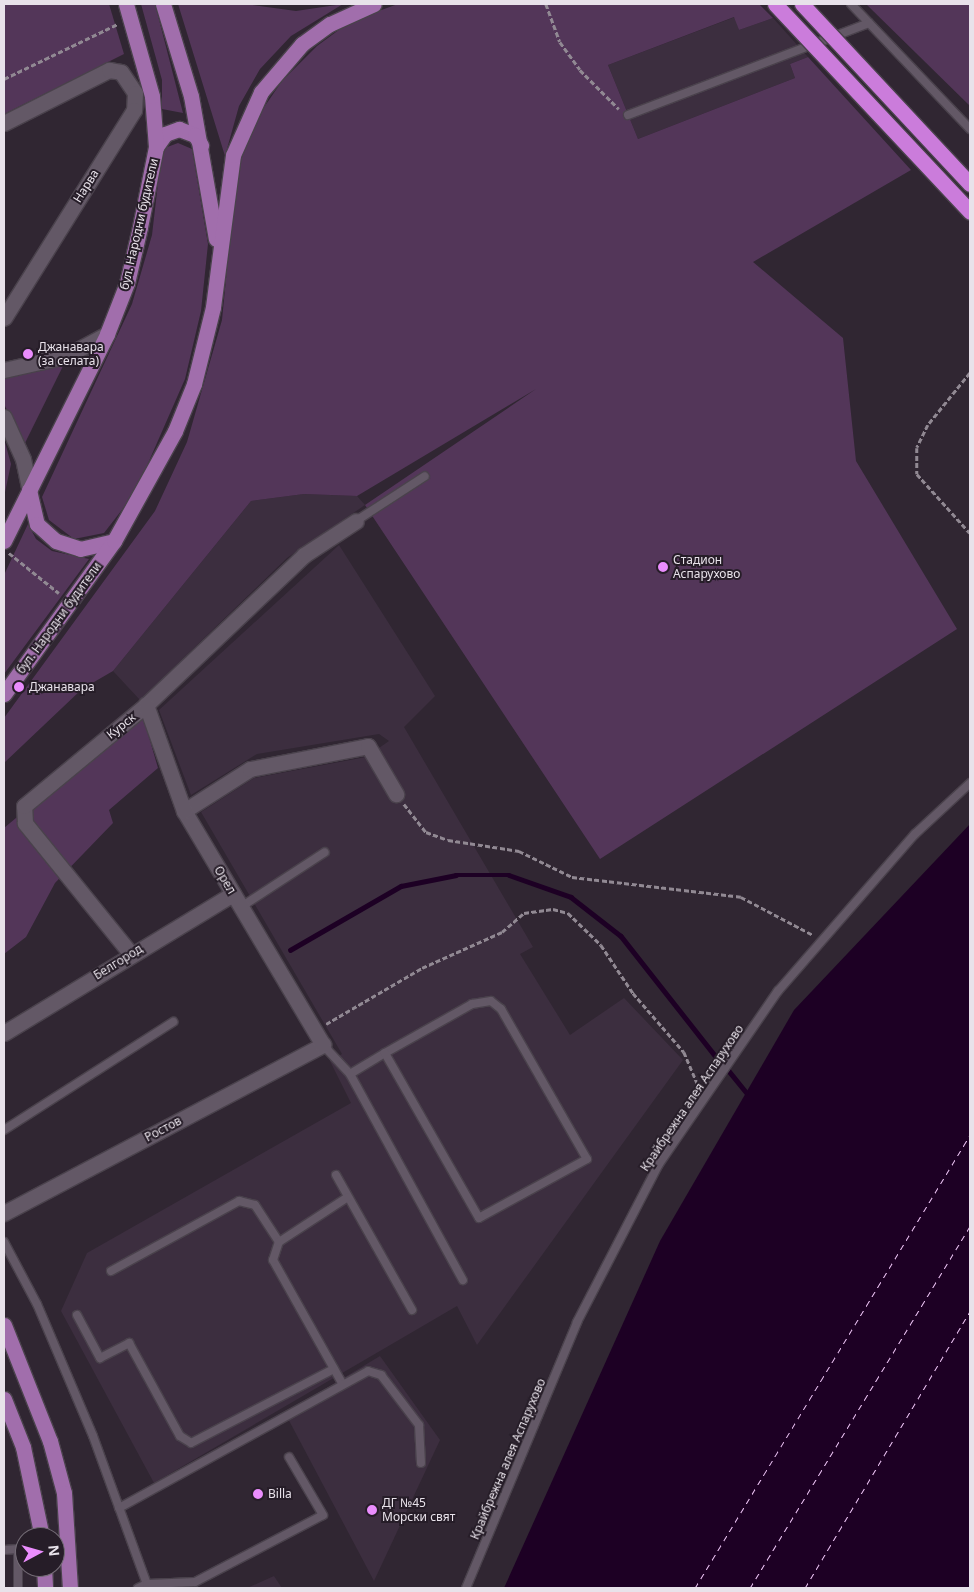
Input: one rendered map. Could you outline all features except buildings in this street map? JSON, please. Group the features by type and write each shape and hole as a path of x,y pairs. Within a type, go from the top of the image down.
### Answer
{"highway":[{"path":"775,4 970,212"},
{"path":"802,4 970,184"}],"main road":[{"path":"163,4 203,149 219,263"},
{"name":"бул. Народни будители","path":"4,694 114,541 147,488 194,384 219,263 233,155 261,92 302,44 330,24 374,4"},
{"name":"бул. Народни будители","path":"4,541 107,334 127,283 156,147 152,96 128,11"},
{"path":"156,147 164,134 179,129 195,135 203,149"},
{"path":"29,488 37,524 56,541 80,548 114,541"},
{"path":"4,1325 50,1440 64,1493 70,1588"},
{"path":"4,1399 23,1447 40,1527"}],"street":[{"name":"Нарва","path":"4,123 99,74 121,72 129,80 134,110 4,318"},
{"path":"4,370 66,356 107,334"},
{"path":"4,417 23,459 29,488"},
{"name":"Курск","path":"131,954 25,823 22,810 146,705 304,555 356,521"},
{"name":"Орел","path":"146,705 184,811 323,1045"},
{"path":"184,811 250,769 368,746 396,794"},
{"name":"Белгород","path":"4,1033 131,954 233,894"},
{"name":"Ростов","path":"4,1213 323,1045"}],"lane":[{"path":"851,4 970,129"},
{"path":"628,115 869,23"},
{"path":"356,521 424,476"},
{"name":"Крайбрежна алея Аспарухово","path":"466,1588 577,1322 659,1164 700,1101 778,991 915,834 970,783"},
{"path":"241,907 326,852"},
{"path":"350,1074 385,1053 472,1004 491,1002 501,1009 586,1159 479,1218 385,1053"},
{"path":"4,1130 173,1022"},
{"path":"323,1045 350,1074 463,1280"},
{"path":"336,1175 412,1310"},
{"path":"342,1383 273,1260 279,1242 348,1197"},
{"path":"111,1271 239,1201 255,1205 279,1242"},
{"path":"4,1242 37,1304 119,1508 147,1584"},
{"path":"77,1316 100,1358 129,1342 180,1436 191,1443 334,1369"},
{"path":"119,1508 363,1372 381,1375 419,1425 421,1463"},
{"path":"138,1588 147,1584 196,1582 323,1516 289,1457"},
{"path":"4,1550 18,1549 18,1588"}],"path":[{"path":"546,4 560,42 580,70 628,115"},
{"path":"5,80 128,11"},
{"path":"970,373 928,425 917,448 918,474 970,533"},
{"path":"4,549 71,602"},
{"path":"396,794 426,832 448,840 519,851 572,876 741,897 823,940"},
{"path":"314,1031 422,968 502,932 524,913 553,909 568,913 601,945 633,993 684,1052 694,1066 700,1101"}],"shaded area":[{"path":"4,4 109,4 124,54 4,114"},
{"path":"141,4 155,4 183,113 162,109 162,80"},
{"path":"178,4 245,4 296,11 343,4 291,36 260,69 239,106 225,156"},
{"path":"398,4 759,4 773,18 739,30 734,17 608,65 638,139 795,78 790,64 808,57 911,170 753,262 843,338 856,461 957,629 600,859 365,505 536,389 357,496 304,494 251,501 113,671 82,689 4,763 4,718 155,511 187,442 222,320 236,175 254,122 282,81 317,46 351,21"},
{"path":"866,4 970,4 970,106"},
{"path":"735,17 739,30 773,18 808,57 790,64 795,78 638,139 608,65"},
{"path":"178,143 192,149 208,244 201,311 185,379 135,493 104,533 74,539 49,520 42,497 132,304 152,235 162,149"},
{"path":"64,364 24,445 4,404 4,375"},
{"path":"4,439 11,464 4,497"},
{"path":"304,494 357,496 365,505 287,558 140,700 113,671 251,501"},
{"path":"28,524 36,539 52,551 89,559 4,674 4,575"},
{"path":"339,545 435,696 404,727 533,947 520,954 570,1035 624,998 683,1060 477,1345 457,1306 154,1483 61,1311 87,1253 351,1103 330,1061 342,1054 201,812 254,778 366,757 389,741 379,734 257,754 191,795 159,710"},
{"path":"142,713 158,768 109,810 113,823 55,883 26,937 4,954 4,828"},
{"path":"970,824 970,1588 504,1588 660,1241 794,1010"},
{"name":"ДГ №45 Морски свят","path":"380,1356 440,1440 374,1581 285,1413"},
{"path":"274,1576 282,1588 247,1588"}],"waterway":[{"path":"290,950 401,886 456,875 509,875 571,897 621,936 717,1058"},
{"path":"729,1071 746,1092"}],"ferry route":[{"path":"695,1588 970,1135"},
{"path":"750,1588 970,1226"},
{"path":"805,1588 970,1311"}],"place":[{"name":"Джанавара (за селата)","path":"28,354"},
{"name":"Стадион Аспарухово","path":"663,567"},
{"name":"Джанавара","path":"19,687"},
{"name":"Billa","path":"258,1494"},
{"name":"ДГ №45 Морски свят","path":"372,1510"}]}
